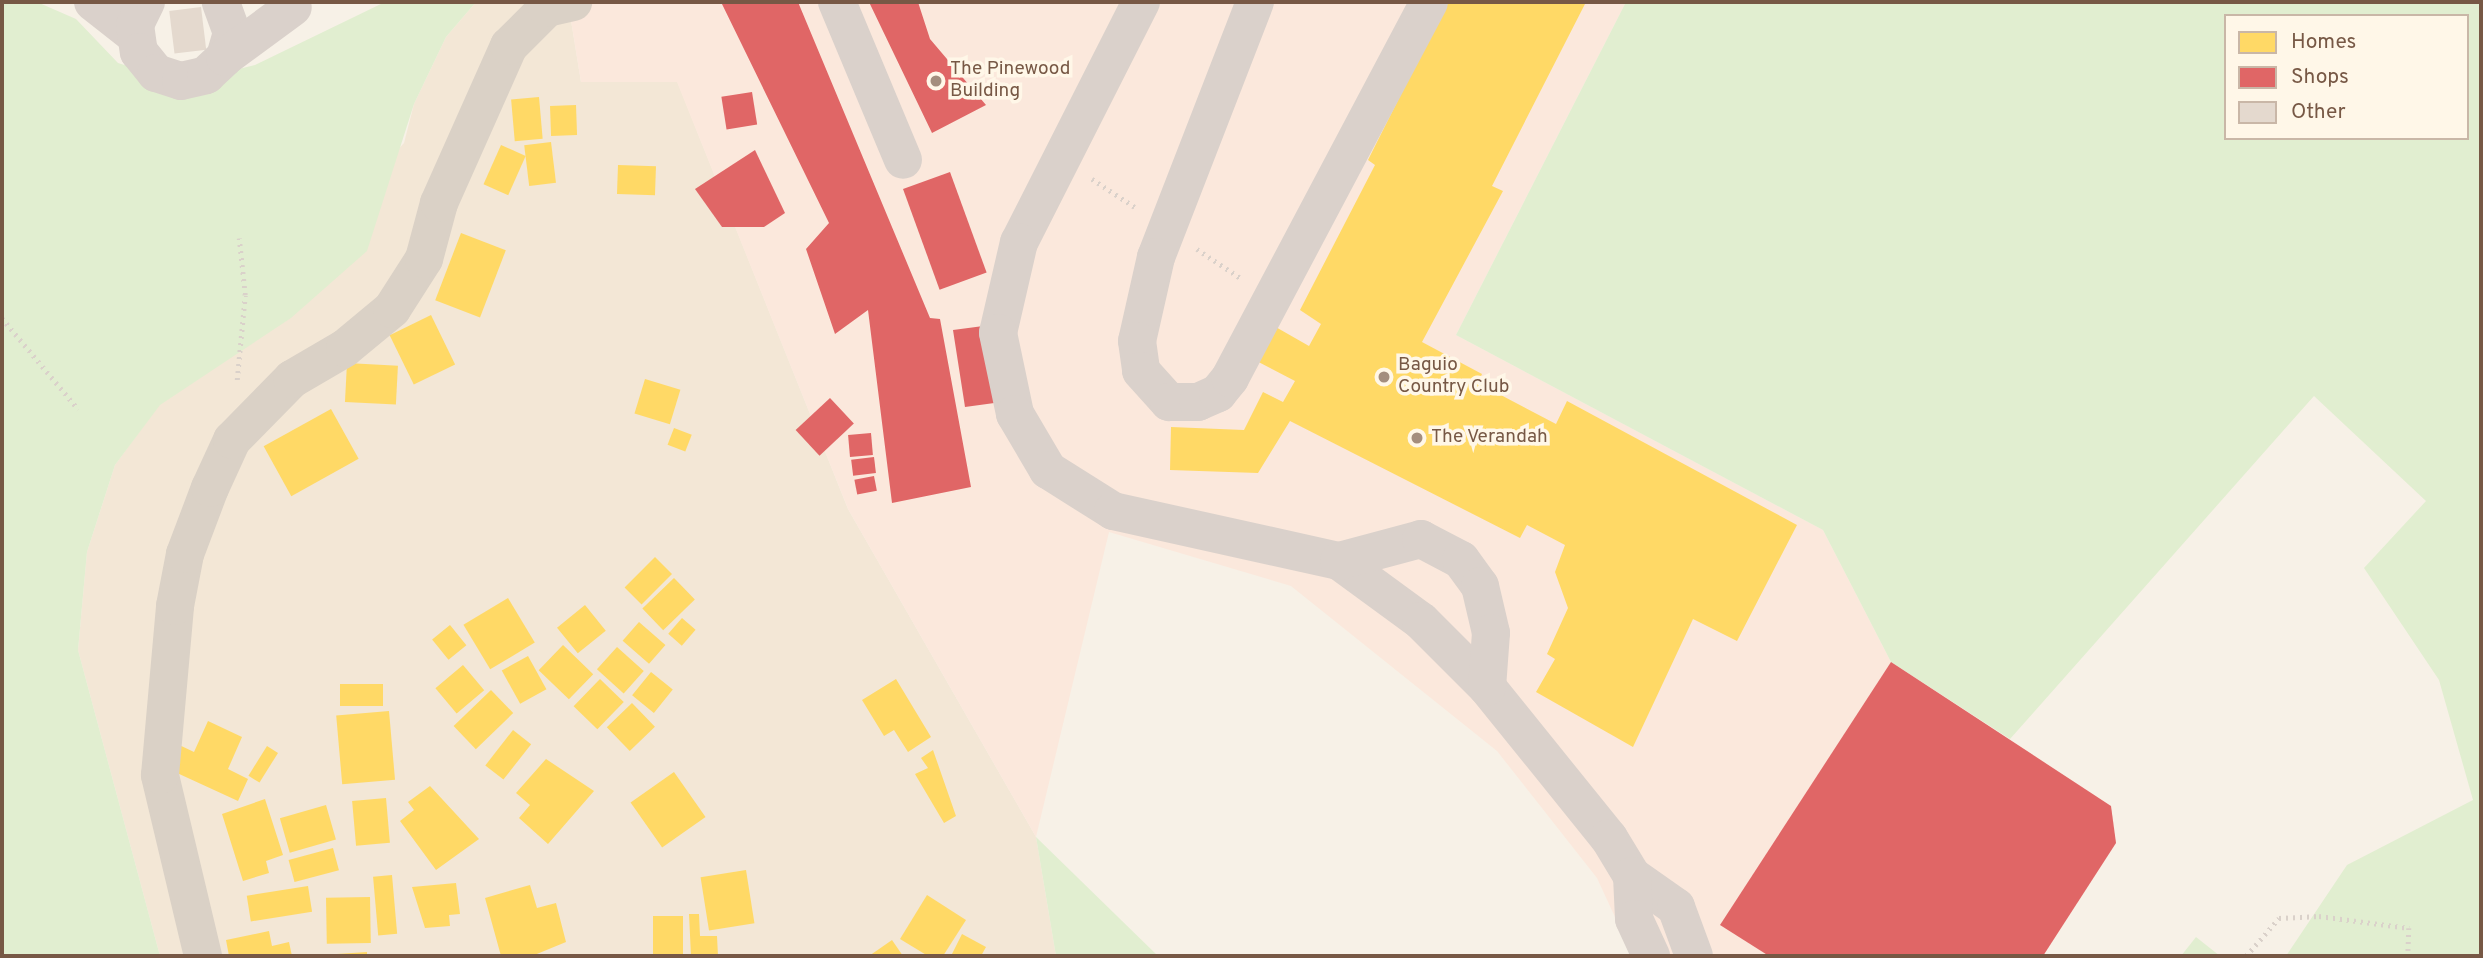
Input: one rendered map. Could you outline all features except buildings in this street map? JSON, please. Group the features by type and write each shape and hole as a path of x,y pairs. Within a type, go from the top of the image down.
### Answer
{"main road":[{"path":"203,956 161,762 185,554 232,440 292,379 345,348 392,309 424,259 439,203 509,46 547,8 573,2"}],"street":[{"path":"221,2 232,33 225,57"},
{"path":"253,2 303,4"},
{"path":"837,2 903,160"},
{"path":"1141,2 1019,242 1009,273 998,332 1015,414 1048,470 1113,511 1339,561 1421,621 1487,687 1609,838 1632,876 1676,907 1694,956"},
{"path":"1255,2 1156,257 1138,341 1141,371 1169,402 1198,402 1218,393 1230,378 1429,2"},
{"path":"125,11 143,60 172,80 206,75 225,57 303,4"},
{"path":"1339,561 1421,539 1461,559 1480,586 1491,633 1487,687"},
{"path":"1632,876 1634,919 1651,956"}],"path":[{"path":"232,440 245,295 239,238"},
{"path":"2,318 78,409"},
{"path":"2246,956 2279,918 2319,916 2409,929 2408,956"}],"shaded area":[{"path":"476,2 568,2 581,82 677,81 848,509 1036,837 1056,956 160,956 78,650 87,552 115,465 159,405 187,383 404,143 414,104 446,37"},
{"path":"568,2 1626,2 1456,335 1823,530 1891,662 2111,806 2116,843 2043,956 1633,956 1597,878 1497,751 1291,586 1109,532 1036,837 848,509 677,82 581,82"}],"green space":[{"path":"2,2 37,2 76,19 118,63 182,83 255,65 385,2 476,2 446,37 414,104 367,251 291,318 160,405 115,465 87,552 78,650 160,956 2,956"},
{"path":"1626,2 2481,2 2481,956 2286,956 2347,865 2473,800 2439,680 2364,568 2426,501 2314,396 2010,739 1891,662 1823,530 1456,335"},
{"path":"1036,837 1158,956 1056,956"},
{"path":"2196,937 2220,956 2181,956"}],"place":[{"name":"The Pinewood Building","path":"936,81"},
{"name":"Baguio Country Club","path":"1384,377"},
{"name":"The Verandah","path":"1417,438"}]}
